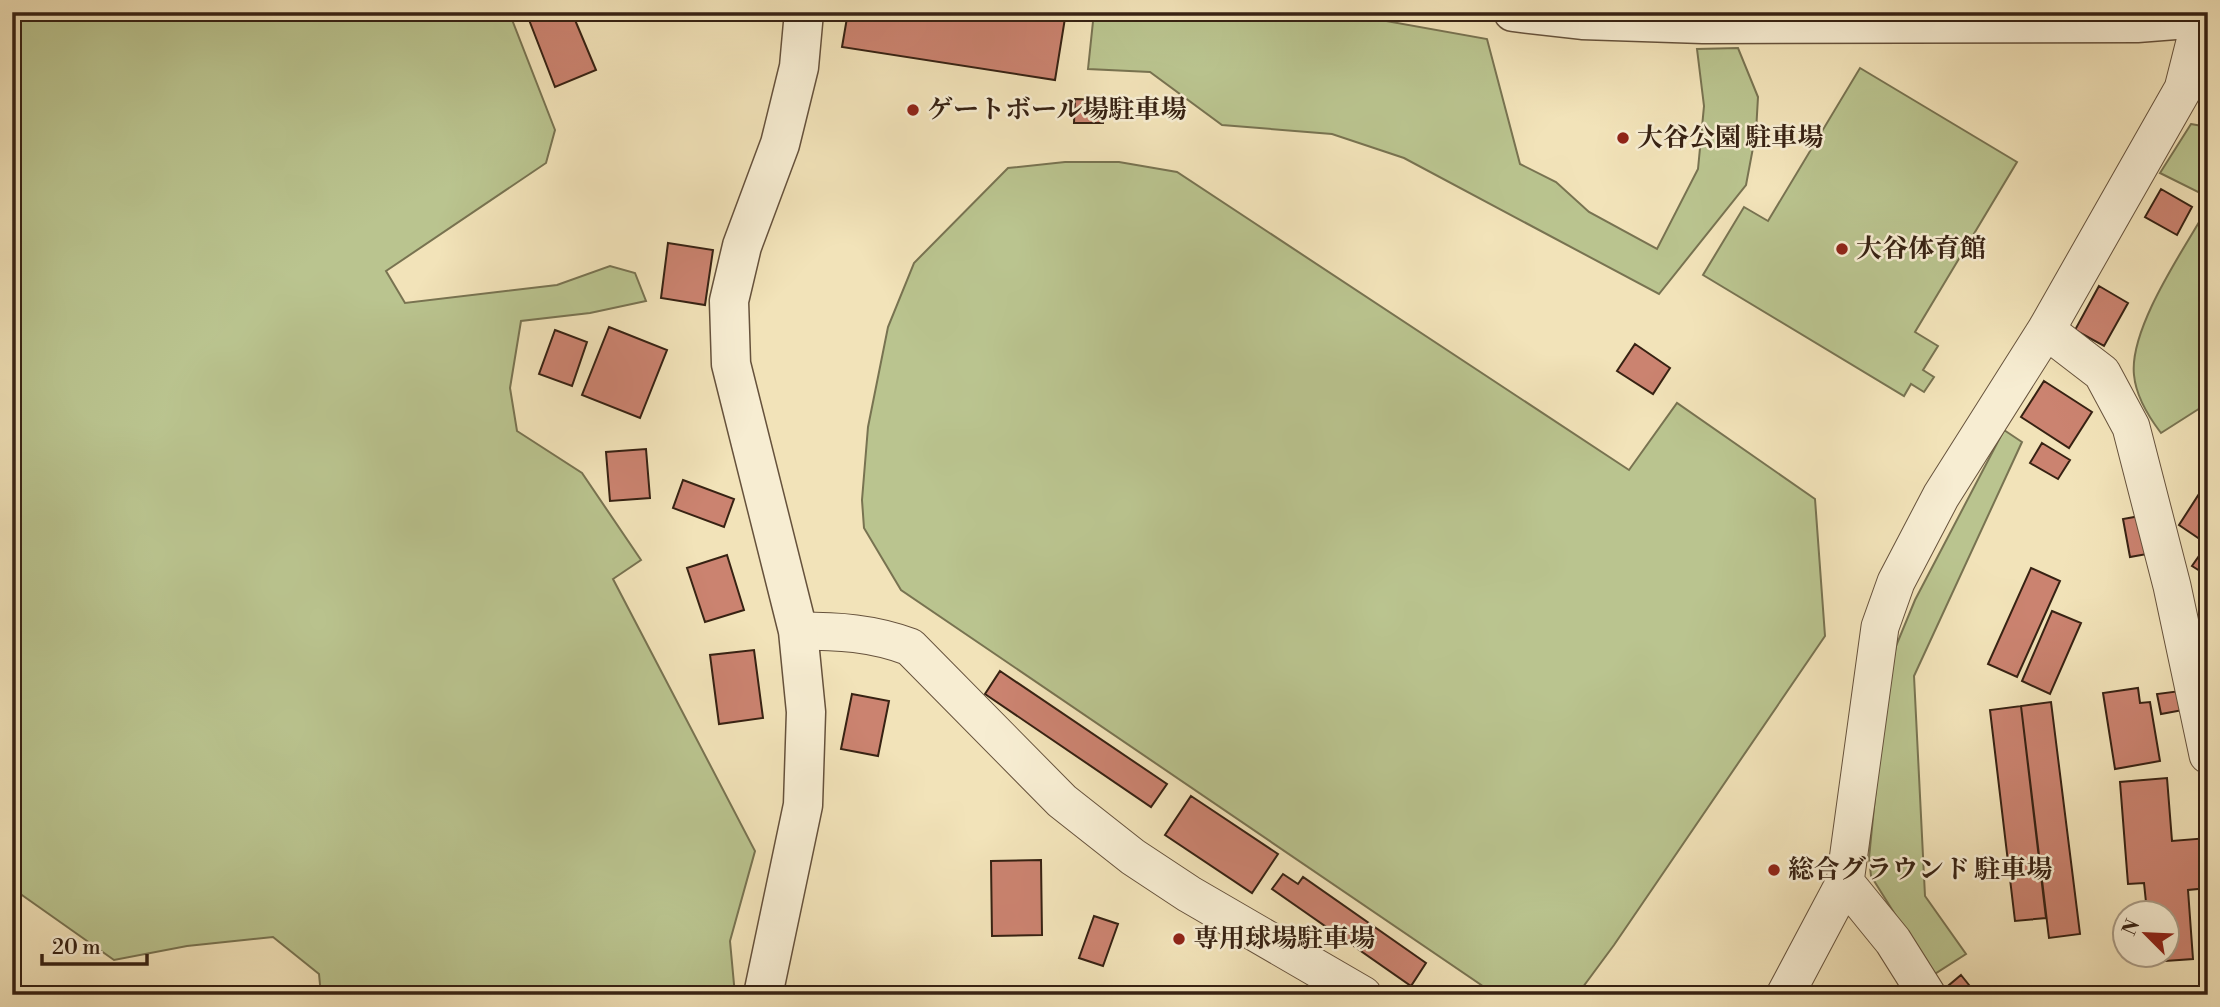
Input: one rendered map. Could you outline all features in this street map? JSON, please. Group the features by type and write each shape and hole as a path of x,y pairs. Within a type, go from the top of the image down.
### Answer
{"street":[{"path":"763,995 803,805 806,712 799,631 732,364 729,301 742,246 780,144 799,68 804,12"},
{"path":"1513,12 1582,20 1703,24 2070,18 2137,23 2205,17 2183,89 2046,330 1941,496 1896,582 1880,627 1845,882 1785,995"},
{"path":"2046,330 2102,373 2131,427 2172,586 2208,755"},
{"path":"799,631 846,631 881,636 910,647 1062,800 1133,857 1189,894 1363,995"},
{"path":"1845,882 1893,941 1927,995"}],"green space":[{"path":"12,12 509,12 555,130 546,163 386,271 405,303 557,285 610,266 635,273 646,301 590,313 521,321 510,388 517,431 582,473 641,560 613,579 755,851 730,941 735,995 321,995 319,974 273,937 187,946 114,960 12,888"},
{"path":"1094,12 1336,12 1487,39 1520,164 1556,182 1589,212 1657,249 1698,169 1704,106 1697,49 1738,48 1758,97 1756,132 1746,185 1659,294 1404,158 1332,134 1222,125 1150,72 1088,69"},
{"name":"大谷体育館","path":"1860,68 2017,162 1915,332 1938,346 1923,370 1934,377 1924,392 1911,384 1904,396 1703,275 1744,207 1768,221"},
{"path":"2191,124 2208,127 2208,197 2160,173"},
{"path":"1065,162 1119,162 1177,172 1629,470 1677,403 1815,499 1825,636 1577,995 1496,995 901,590 864,528 862,500 868,427 888,327 914,263 1008,168"},
{"path":"2208,207 2208,403 2161,433 2147,413 2137,391 2135,356 2140,335 2160,289"},
{"path":"2004,430 2022,442 1914,676 1925,896 1966,954 1933,975 1871,876 1869,858 1884,706 1896,646 1915,600"}],"building":[{"path":"526,12 594,12 575,20 596,70 555,87"},
{"path":"848,12 1066,12 1055,80 842,47"},
{"path":"1075,99 1104,100 1103,123 1074,123"},
{"path":"2161,189 2192,207 2177,235 2145,217"},
{"path":"668,243 713,250 705,305 661,298"},
{"path":"2099,286 2128,303 2104,346 2075,330"},
{"path":"609,327 667,350 640,418 582,395"},
{"path":"555,330 587,342 572,386 539,374"},
{"path":"1635,344 1670,368 1653,394 1617,371"},
{"path":"2044,381 2092,412 2069,448 2021,417"},
{"path":"2042,443 2070,460 2058,479 2030,463"},
{"path":"646,449 650,498 610,501 606,452"},
{"path":"683,480 734,499 724,527 673,508"},
{"path":"2208,480 2208,543 2207,544 2179,525"},
{"path":"2140,516 2147,554 2130,557 2123,519"},
{"path":"2208,543 2208,576 2192,566"},
{"path":"727,555 744,610 705,622 687,568"},
{"path":"2031,568 2060,581 2017,677 1988,664"},
{"path":"2052,611 2081,623 2050,694 2022,681"},
{"path":"754,650 763,718 719,724 710,655"},
{"path":"1000,671 1167,784 1151,807 985,694"},
{"path":"2138,688 2140,703 2150,702 2160,761 2115,769 2103,693"},
{"path":"2180,691 2183,710 2161,714 2157,694"},
{"path":"852,694 889,701 878,756 841,749"},
{"path":"2051,702 2080,934 2049,938 2021,706"},
{"path":"2021,706 2046,918 2015,921 1990,710"},
{"path":"2167,778 2172,841 2208,838 2208,888 2188,890 2193,959 2182,960 2182,898 2146,898 2144,883 2128,884 2120,782"},
{"path":"1191,796 1278,854 1252,893 1165,835"},
{"path":"1041,860 1042,935 992,936 991,861"},
{"path":"1283,874 1298,884 1303,877 1426,963 1411,986 1272,889"},
{"path":"1094,916 1118,924 1103,966 1079,958"},
{"path":"1961,975 1977,995 1945,995 1942,991"}],"place":[{"name":"ゲートボール場駐車場","path":"913,110"},
{"name":"大谷公園 駐車場","path":"1623,138"},
{"name":"大谷体育館","path":"1842,249"},
{"name":"総合グラウンド 駐車場","path":"1774,870"},
{"name":"専用球場駐車場","path":"1179,939"}]}
